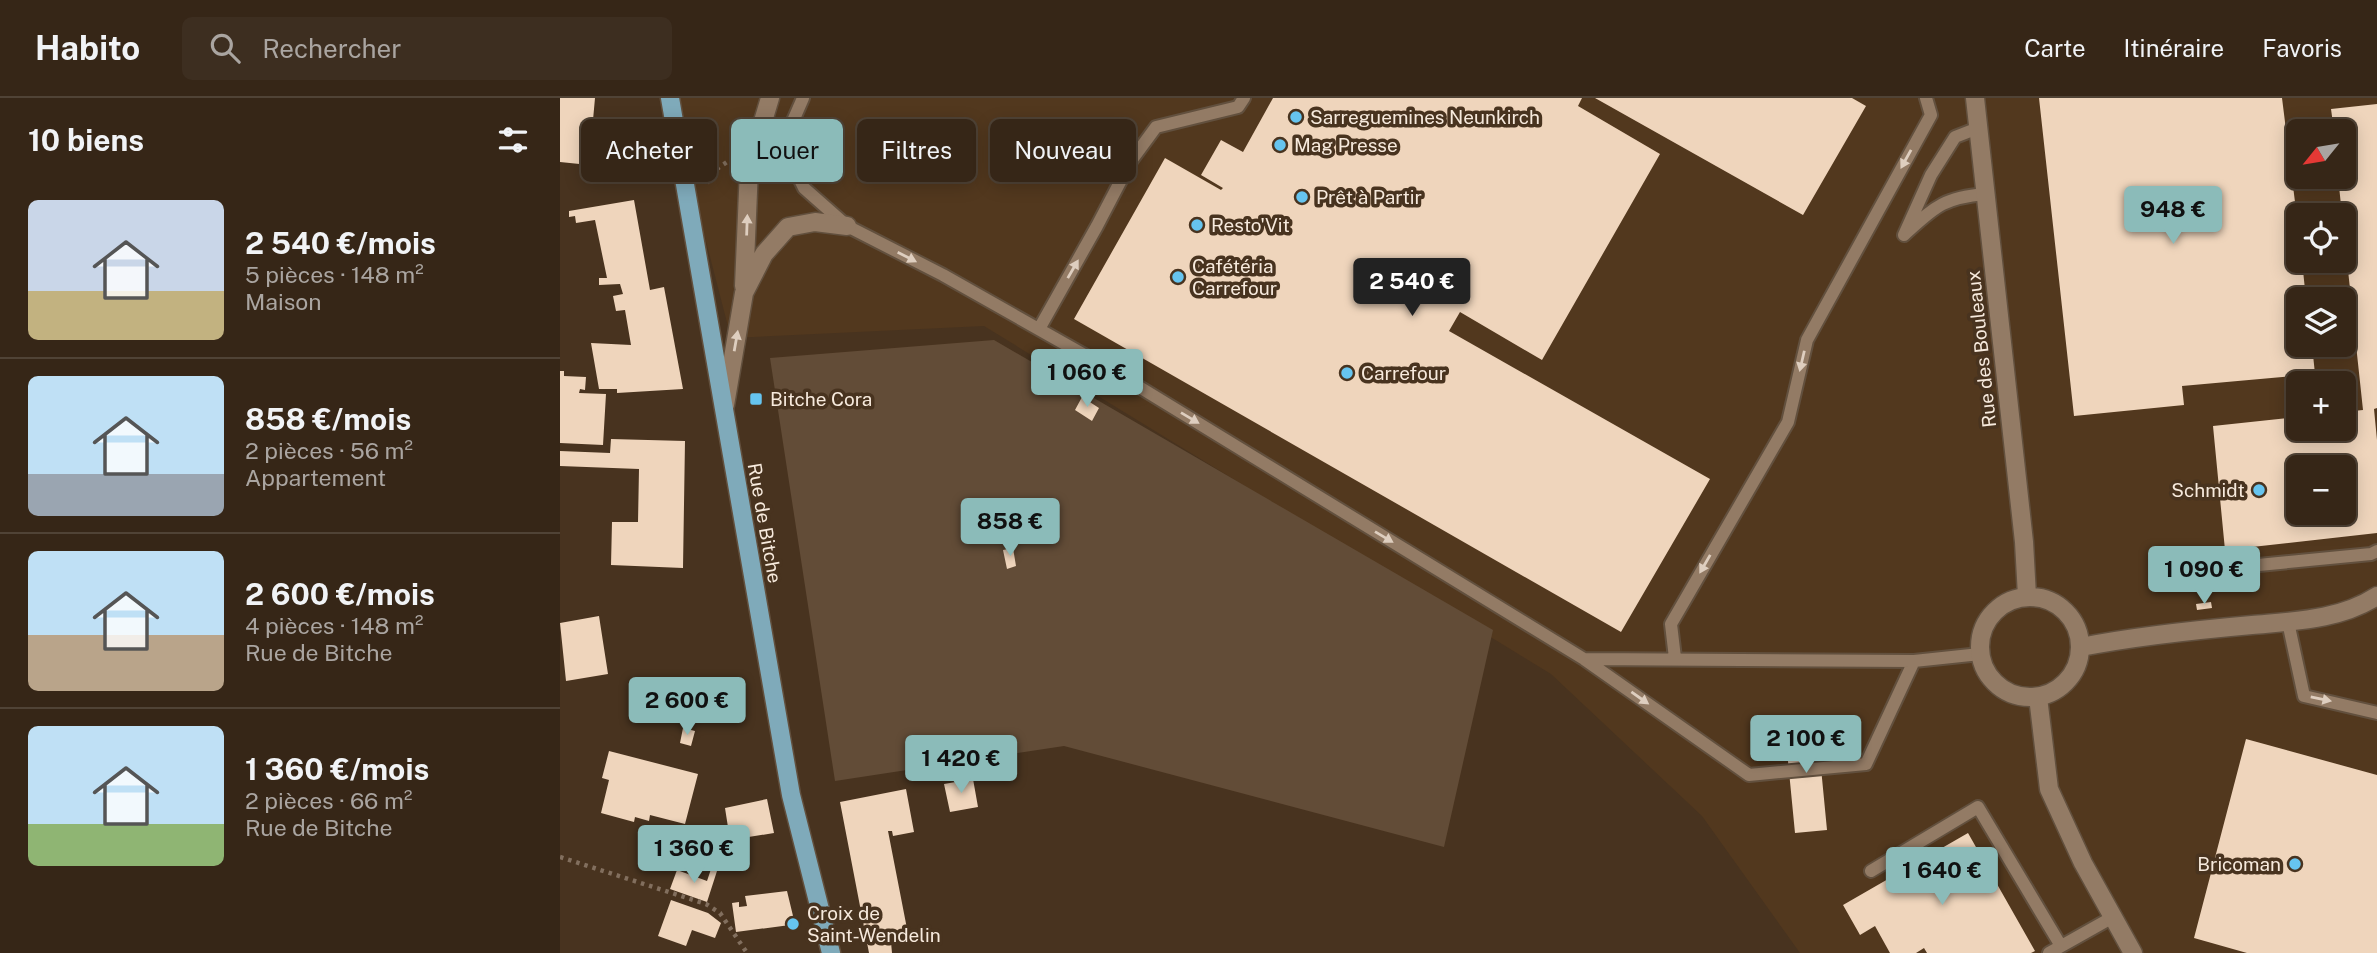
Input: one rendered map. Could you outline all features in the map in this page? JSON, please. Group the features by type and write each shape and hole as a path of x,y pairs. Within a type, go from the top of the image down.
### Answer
{"main road":[{"name":"Rue de Bitche","path":"670,98 688,214 791,795 831,953"}],"street":[{"path":"724,409 744,293 749,168 770,98"},
{"name":"Rue des Bouleaux","path":"1975,98 2024,542 2027,596"},
{"path":"744,293 764,254 788,227 815,222 846,226"},
{"path":"2027,596 2040,597 2057,603 2070,615 2078,630 2081,647 2079,663 2072,677 2054,692 2038,697 2016,696 2002,690 1991,680 1983,667 1980,636 1986,622 2008,601 2027,596"},
{"path":"2081,647 2134,638 2288,622 2355,609 2377,596"},
{"path":"2038,697 2049,789 2083,863 2133,953"}],"lane":[{"path":"803,98 793,121 787,153 804,188 846,226 943,275 1118,374 1584,659 1749,775 1866,764 1914,662"},
{"path":"1039,329 1131,161 1156,127 1238,107 1244,98"},
{"path":"1675,659 1671,624 1788,422 1807,340 1931,115 1926,98"},
{"path":"1978,128 1955,137 1931,175 1904,235 1936,206 1953,198 1985,194"},
{"path":"2228,568 2371,554 2377,551"},
{"path":"2288,622 2304,696 2377,713"},
{"path":"1584,659 1914,662 1980,654"},
{"path":"1871,871 1978,807 2061,946"},
{"path":"2049,953 2113,916"}],"path":[{"path":"560,857 706,904 720,913 747,953"}],"shaded area":[{"path":"669,98 2377,98 2377,953 1800,953 1702,816 1551,674 984,326 731,338 691,182 717,182 717,119 674,119"},
{"path":"994,340 1493,630 1444,847 1064,746 835,781 770,358"}],"building":[{"path":"560,98 595,98 593,119 581,119 581,164 560,162"},
{"name":"Carrefour","path":"1273,98 1582,98 1578,106 1660,154 1542,360 1460,312 1449,331 1710,479 1621,632 1074,319 1165,158 1221,190 1223,188 1201,175 1221,140 1243,152"},
{"path":"1595,98 1852,98 1866,106 1803,215"},
{"path":"2039,98 2282,98 2286,130 2286,189 2293,189 2295,203 2286,203 2286,273 2303,273 2305,287 2286,287 2286,357 2313,357 2315,371 2286,371 2286,377 2182,386 2184,405 2074,416"},
{"name":"Schmidt","path":"2377,104 2377,408 2374,409 2377,440 2377,533 2225,550 2213,426 2286,418 2286,441 2356,441 2356,411 2363,410 2356,345 2356,287 2350,287 2348,273 2356,273 2356,203 2341,203 2339,189 2356,189 2356,119 2332,119 2331,109"},
{"path":"634,200 650,290 664,287 683,389 617,393 617,389 599,389 591,343 631,345 625,310 616,311 613,296 623,294 620,284 599,285 599,278 607,278 595,220 576,223 575,216 569,217 569,211"},
{"path":"560,371 564,371 564,376 586,377 585,390 580,389 579,393 606,394 603,445 560,443"},
{"path":"1082,397 1099,408 1092,421 1075,410"},
{"path":"611,439 685,441 683,568 611,565 612,522 638,522 639,469 560,466 560,451 610,453"},
{"path":"1013,548 1016,566 1007,569 1003,550"},
{"path":"2211,602 2212,608 2197,610 2196,604"},
{"path":"599,616 608,674 566,681 560,623"},
{"path":"1816,716 1827,830 1795,833 1784,720"},
{"path":"683,728 695,731 691,746 680,743"},
{"name":"Bricoman","path":"2246,739 2377,775 2377,953 2247,953 2194,938"},
{"path":"609,751 698,774 685,824 650,815 649,821 635,817 634,822 601,813 609,780 602,778"},
{"path":"973,779 978,807 950,812 944,784"},
{"path":"906,789 914,832 893,836 892,831 888,831 909,939 891,942 892,953 869,953 840,802"},
{"path":"767,799 774,833 730,840 725,808"},
{"path":"1968,833 2035,951 1927,953 1924,948 1916,953 1890,953 1875,926 1860,935 1843,905"},
{"path":"711,869 717,871 707,902 670,889 677,870 707,881"},
{"path":"787,891 794,920 790,925 736,932 732,903 739,902 739,907 747,906 745,896"},
{"path":"671,900 708,913 721,923 715,938 692,930 686,946 658,936"}],"place":[{"name":"Sarreguemines Neunkirch","path":"1296,117"},
{"name":"Mag Presse","path":"1280,145"},
{"name":"Prêt à Partir","path":"1302,197"},
{"name":"Resto'Vit","path":"1197,225"},
{"name":"Cafétéria Carrefour","path":"1178,277"},
{"name":"Carrefour","path":"1347,373"},
{"name":"Bitche Cora","path":"756,399"},
{"name":"Schmidt","path":"2259,490"},
{"name":"Bricoman","path":"2295,864"},
{"name":"Croix de Saint-Wendelin","path":"793,924"}]}
